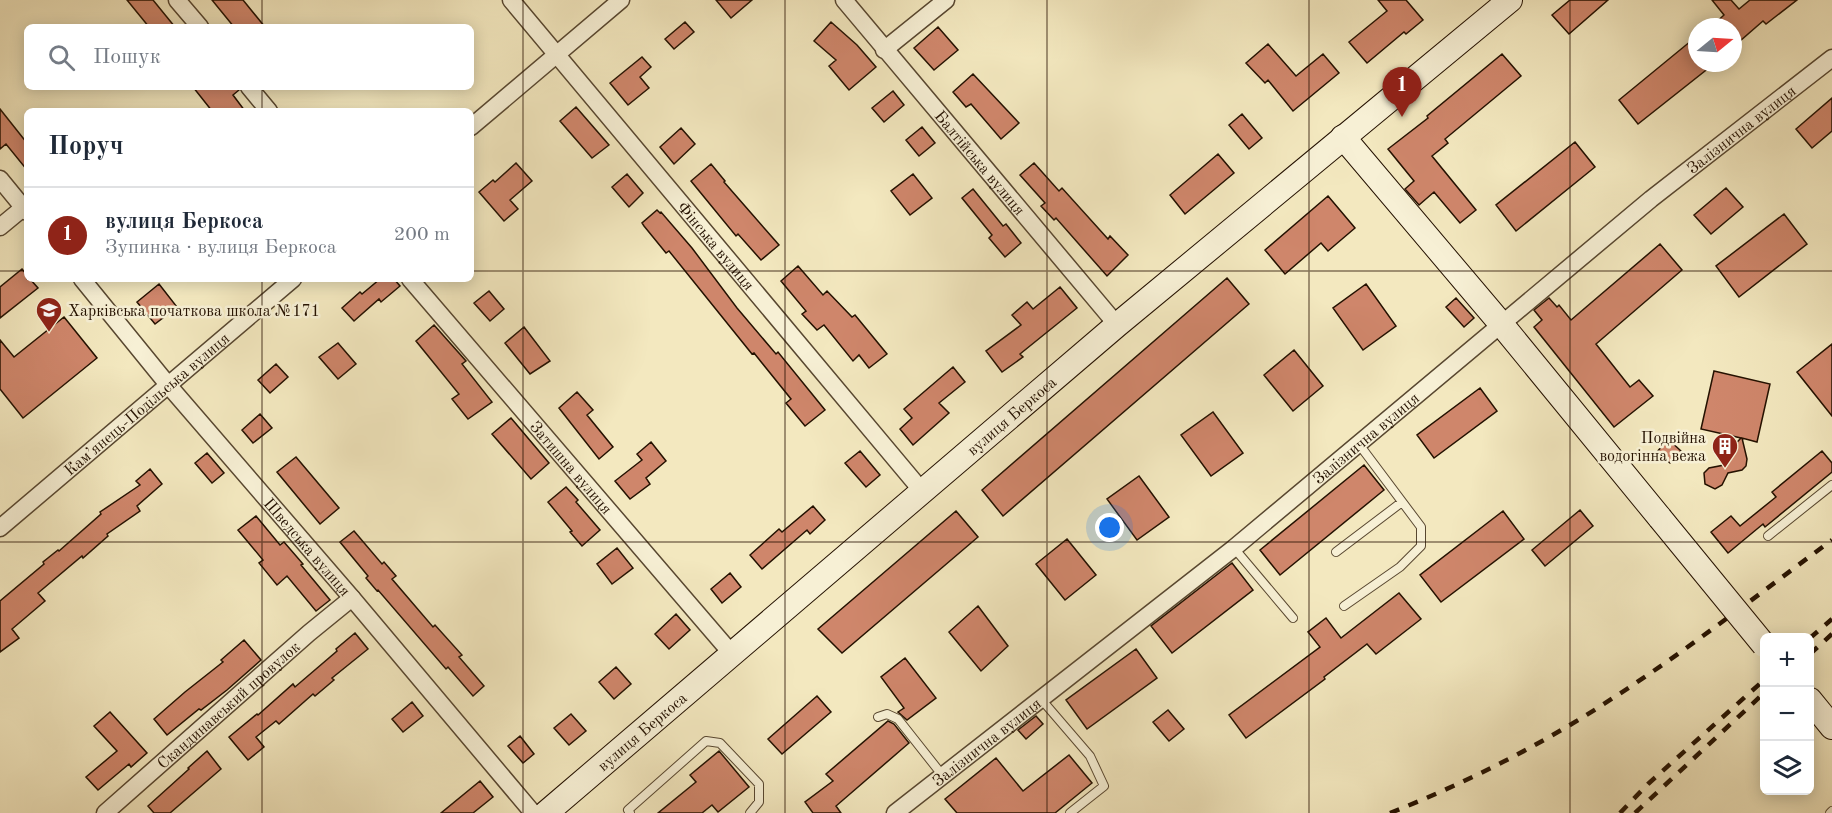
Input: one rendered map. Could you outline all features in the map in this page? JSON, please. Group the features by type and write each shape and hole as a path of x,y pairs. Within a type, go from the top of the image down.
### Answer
{"street":[{"path":"177,0 197,24"},
{"name":"Фінська вулиця","path":"511,0 922,491"},
{"path":"474,124 621,0"},
{"name":"Балтійська вулиця","path":"844,0 1117,325"},
{"path":"884,50 946,0"},
{"name":"вулиця Беркоса","path":"550,811 1117,325 1510,0"},
{"name":"Залізнична вулиця","path":"895,813 1234,548 1651,199 1832,58"},
{"path":"252,90 266,108"},
{"path":"1343,137 1502,326 1760,640"},
{"path":"0,179 24,209"},
{"path":"0,227 24,211"},
{"name":"Шведська вулиця","path":"84,282 169,386 352,598 550,811"},
{"name":"Кам’янець-Подільська вулиця","path":"0,528 290,282"},
{"name":"Затишна вулиця","path":"413,282 732,654"},
{"name":"Скандинавський провулок","path":"105,813 309,633 352,598"},
{"path":"1814,706 1832,727"}],"lane":[{"path":"1344,606 1400,567 1421,546 1421,527 1358,443"},
{"path":"1768,536 1832,485"},
{"path":"1336,552 1402,502"},
{"path":"1234,548 1293,618"},
{"path":"1041,699 1090,756 1104,786 1070,813"},
{"path":"878,717 887,714 898,718 944,776"},
{"path":"630,813 628,810 706,741 720,743 759,784 759,802 750,813"}],"building":[{"path":"127,0 153,0 173,24 147,24"},
{"path":"212,0 243,0 263,24 232,24"},
{"path":"716,0 752,0 731,18"},
{"path":"1378,0 1406,0 1423,20 1406,34 1404,32 1367,63 1349,42 1387,11"},
{"path":"1570,0 1608,0 1569,34 1552,15"},
{"path":"1712,0 1731,0 1739,9 1750,0 1797,0 1766,24 1763,21 1742,39 1742,18 1721,18 1724,15"},
{"path":"685,22 694,32 674,49 665,39"},
{"path":"831,22 857,45 876,67 849,90 829,66 836,60 814,41"},
{"path":"938,27 958,50 934,70 914,48"},
{"path":"1688,43 1688,72 1704,72 1638,124 1619,100"},
{"path":"1268,44 1296,76 1323,54 1339,73 1293,111 1268,80 1265,83 1246,63"},
{"path":"1502,54 1521,76 1445,139 1448,143 1432,156 1476,210 1460,223 1434,192 1419,205 1405,189 1414,181 1388,149"},
{"path":"642,57 651,67 640,77 649,88 628,105 610,83"},
{"path":"973,74 1019,123 1001,139 971,104 966,107 953,92"},
{"path":"195,90 239,90 233,95 243,108 210,108"},
{"path":"893,91 904,105 884,122 872,108"},
{"path":"1832,98 1832,131 1812,148 1796,129"},
{"path":"576,107 609,145 592,158 560,121"},
{"path":"0,109 24,139 24,166 6,144 0,149"},
{"path":"1242,114 1262,138 1249,149 1229,125"},
{"path":"922,127 935,143 919,156 906,140"},
{"path":"681,128 695,144 674,164 660,147"},
{"path":"1575,142 1595,167 1516,231 1496,205"},
{"path":"1218,154 1234,173 1185,214 1170,195"},
{"path":"516,163 532,181 510,200 518,209 504,221 479,192 493,180 495,182"},
{"path":"1034,163 1059,191 1062,188 1108,239 1110,236 1128,255 1107,276 1056,218 1054,220 1041,206 1045,203 1020,175"},
{"path":"711,164 779,245 761,260 738,234 736,236 691,181"},
{"path":"627,174 643,193 629,207 612,187"},
{"path":"913,174 932,198 910,215 891,191"},
{"path":"1726,188 1743,207 1711,234 1694,215"},
{"path":"973,189 1003,226 1006,224 1021,243 1005,257 989,238 992,235 962,198"},
{"path":"1328,196 1355,228 1328,251 1321,243 1285,274 1265,250"},
{"path":"657,210 692,248 737,308 776,354 778,352 825,410 805,426 786,403 791,399 754,353 752,354 669,251 666,253 644,226 642,223"},
{"path":"1784,214 1807,244 1739,297 1716,266"},
{"path":"1660,244 1682,270 1596,344 1630,387 1639,380 1653,396 1614,427 1534,327 1542,320 1534,310 1549,298 1557,307 1559,305 1571,320"},
{"path":"798,266 823,295 827,291 852,317 855,315 887,354 869,368 859,355 853,361 824,325 817,330 802,314 806,311 781,281"},
{"path":"22,269 24,282 33,282 38,288 0,318 0,287"},
{"path":"1227,278 1249,304 1003,516 982,490"},
{"path":"376,282 397,282 400,286 381,302 379,299 354,321 342,308 360,292 362,294"},
{"path":"159,284 177,307 155,324 137,302"},
{"path":"1366,284 1396,326 1363,350 1333,308"},
{"path":"1060,287 1077,308 1020,354 1023,357 1002,372 986,351 1021,325 1012,315 1027,302 1033,309"},
{"path":"489,291 504,309 490,321 474,303"},
{"path":"1456,298 1474,318 1464,327 1446,307"},
{"path":"64,317 97,358 23,418 0,389 0,340 14,357"},
{"path":"434,325 466,361 462,364 492,402 468,419 452,399 459,394 416,341"},
{"path":"524,327 550,361 530,374 505,343"},
{"path":"338,343 356,364 338,379 319,357"},
{"path":"1832,344 1832,416 1797,372"},
{"path":"1294,350 1323,386 1293,411 1264,375"},
{"path":"276,364 288,377 270,393 258,380"},
{"path":"953,367 965,382 939,403 949,413 913,445 900,429 912,418 904,409"},
{"path":"1714,371 1770,384 1757,442 1742,438 1747,459 1746,466 1742,470 1728,473 1722,485 1715,489 1705,484 1704,473 1709,468 1724,465 1726,454 1741,438 1701,429"},
{"path":"1480,388 1497,411 1434,458 1417,435"},
{"path":"577,392 593,410 587,415 613,447 599,459 559,408"},
{"path":"1213,412 1243,453 1211,476 1181,435"},
{"path":"260,414 272,428 253,443 242,430"},
{"path":"511,418 549,463 531,479 492,434"},
{"path":"1668,439 1681,451 1670,463 1657,452"},
{"path":"651,442 666,461 646,478 650,484 630,499 615,481 642,460 637,454"},
{"path":"860,451 880,475 866,487 845,463"},
{"path":"1822,451 1832,463 1832,472 1765,527 1763,524 1728,553 1711,532 1731,516 1740,526 1776,497 1772,492"},
{"path":"207,453 224,473 212,483 195,463"},
{"path":"296,457 339,508 320,524 277,472"},
{"path":"1364,465 1384,490 1280,575 1260,550"},
{"path":"150,469 162,484 137,506 140,511 107,534 108,536 83,558 82,556 38,593 45,601 12,629 19,638 0,652 0,601 101,514 100,512 140,485 136,481"},
{"path":"1139,476 1169,517 1137,540 1107,499"},
{"path":"566,487 600,530 582,546 548,502"},
{"path":"813,506 825,520 810,534 807,530 762,569 750,555 779,529 782,532"},
{"path":"1580,510 1593,526 1545,566 1532,550"},
{"path":"956,511 978,537 842,653 818,629"},
{"path":"1503,511 1524,539 1441,602 1420,575"},
{"path":"256,516 280,545 284,542 330,600 316,611 287,576 277,585 259,563 263,560 238,530"},
{"path":"354,531 382,564 384,562 396,576 392,579 433,627 435,625 462,655 459,657 484,686 473,696 377,591 366,578 368,576 340,542"},
{"path":"1067,539 1096,575 1065,600 1036,564"},
{"path":"617,548 633,568 612,584 597,564"},
{"path":"1232,563 1253,590 1172,653 1151,626"},
{"path":"730,573 741,587 722,603 711,589"},
{"path":"1399,593 1421,619 1376,654 1367,644 1324,677 1325,679 1246,738 1229,715 1320,647 1308,632 1326,618 1341,638"},
{"path":"978,606 1008,646 981,671 949,632"},
{"path":"676,614 690,630 669,649 655,634"},
{"path":"355,633 368,649 332,678 334,680 315,696 313,694 279,724 276,721 256,737 264,747 248,760 229,737 293,684 295,687"},
{"path":"244,640 261,660 227,690 167,735 154,719 223,662 221,660"},
{"path":"1136,649 1157,678 1087,729 1066,700"},
{"path":"905,658 936,698 907,720 898,712 904,708 881,677"},
{"path":"616,667 631,684 614,699 599,682"},
{"path":"817,696 831,712 782,754 768,739"},
{"path":"412,702 423,716 403,732 392,719"},
{"path":"1168,710 1184,729 1169,741 1153,722"},
{"path":"110,712 147,753 131,767 129,764 98,790 86,777 117,751 94,726"},
{"path":"571,714 586,731 569,745 554,728"},
{"path":"1036,716 1043,724 1026,739 1018,730"},
{"path":"888,721 894,724 909,743 836,806 841,813 813,813 805,802 833,781 826,774"},
{"path":"520,736 534,754 523,763 508,746"},
{"path":"207,751 221,769 170,813 154,813 148,806"},
{"path":"719,751 749,787 718,812 712,805 702,813 658,813 696,782 690,775"},
{"path":"1069,755 1092,783 1055,813 957,813 945,799 996,758 1023,791"},
{"path":"480,781 493,797 473,813 441,813"}],"railway":[{"path":"1390,813 1447,789 1504,761 1587,715 1669,660 1832,540"},
{"path":"1814,635 1832,619"},
{"path":"1814,650 1832,634"},
{"path":"1620,813 1648,784 1760,684"},
{"path":"1635,813 1760,697"}],"place":[{"name":"вулиця Беркоса","path":"1402,117"},
{"name":"Харківська початкова школа №171","path":"49,333"},
{"name":"Подвійна водогінна вежа","path":"1725,469"}]}
